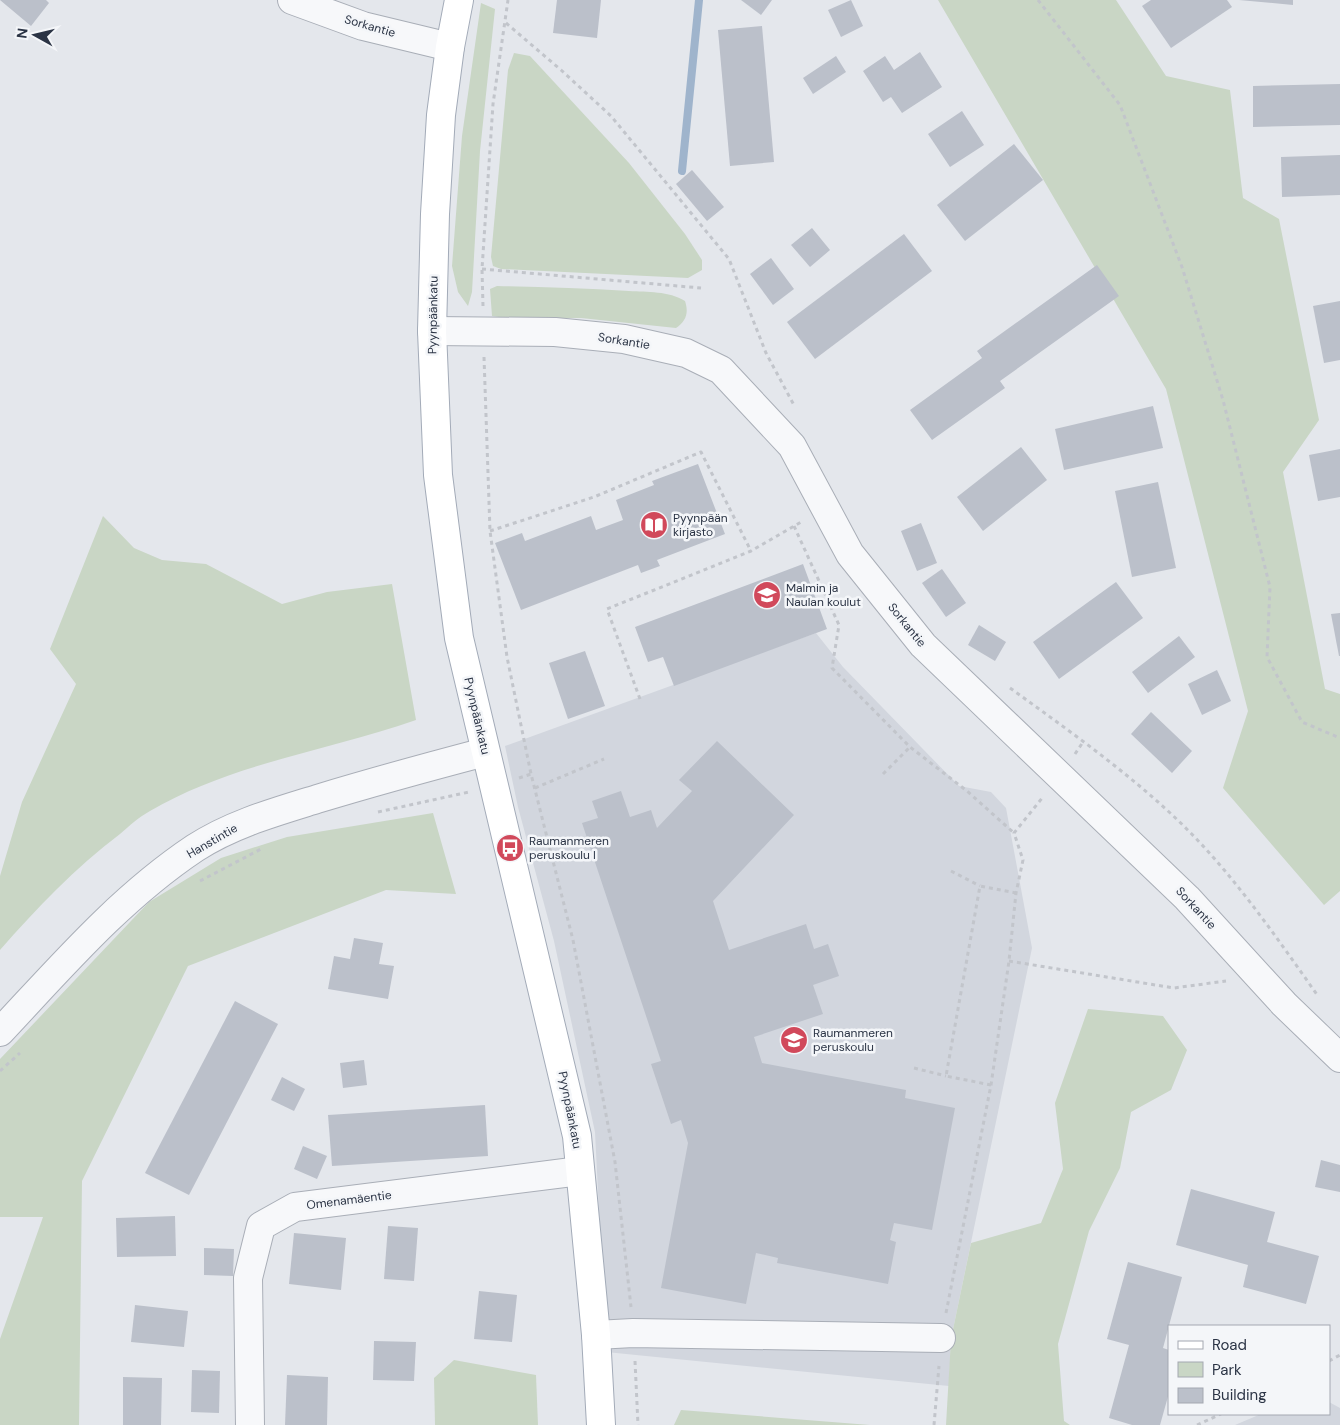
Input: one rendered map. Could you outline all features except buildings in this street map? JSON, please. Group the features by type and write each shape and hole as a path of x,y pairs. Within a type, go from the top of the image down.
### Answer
{"main road":[{"name":"Pyynpäänkatu","path":"459,0 450,46 441,115 435,204 432,331 434,423 446,542 459,638 484,752 570,1104 580,1171 596,1336 600,1425"}],"street":[{"name":"Sorkantie","path":"292,0 363,26 450,46"},
{"name":"Sorkantie","path":"432,331 555,332 624,339 686,353 721,370 792,446 850,554 923,645 1014,734 1061,775 1187,898 1260,977 1340,1058"},
{"name":"Hanstintie","path":"0,1032 97,928 149,882 196,848 240,824 268,814 381,779 484,752"},
{"name":"Omenamäentie","path":"250,1425 248,1278 261,1226 295,1207 580,1171"},
{"path":"596,1336 633,1333 941,1338"}],"path":[{"path":"508,0 493,104 482,269 490,532 507,657 531,774 573,940 616,1162 633,1333 638,1425"},
{"path":"1038,0 1120,105 1182,266 1224,400 1270,587 1267,657 1302,722 1340,738"},
{"path":"506,23 611,116 729,259 766,353 797,411"},
{"path":"482,269 701,288"},
{"path":"490,532 594,497 701,452 751,551"},
{"path":"640,699 608,609 751,551 826,508"},
{"path":"794,526 839,624 832,668 910,747 967,791 1014,833 1023,860 1016,893 1009,961 991,1085 941,1338 934,1425"},
{"path":"1004,684 1083,742 1169,812 1247,896 1323,1003"},
{"path":"1014,833 1061,775 1083,742"},
{"path":"883,774 910,747"},
{"path":"535,788 604,759"},
{"path":"377,812 493,786 531,774"},
{"path":"197,882 266,846"},
{"path":"951,871 980,886 1016,893"},
{"path":"946,1076 980,886"},
{"path":"1009,961 1174,988 1260,977"},
{"path":"0,1072 26,1046"},
{"path":"914,1068 991,1085"},
{"path":"1197,1425 1219,1415"}],"shaded area":[{"name":"Raumanmeren peruskoulu","path":"816,633 843,667 959,786 991,792 1006,808 1032,948 951,1339 949,1386 606,1352 595,1132 554,941 518,807 505,746"},
{"path":"1330,1403 1340,1408 1340,1425 1235,1425 1259,1415 1330,1415"}],"green space":[{"path":"938,0 1116,0 1166,76 1230,90 1243,198 1279,219 1319,420 1283,472 1325,689 1340,694 1340,891 1324,905 1223,788 1248,711 1166,389"},
{"path":"481,3 495,9 480,151 472,292 468,306 458,292 452,266 462,136"},
{"path":"514,53 530,56 629,163 685,234 702,260 702,270 688,278 501,269 493,266 491,257 508,70"},
{"path":"497,286 580,288 658,293 672,295 685,301 687,313 682,323 676,328 581,318 505,318 492,316 490,289"},
{"path":"103,516 134,548 162,560 206,564 282,604 327,592 392,584 416,720 247,769 181,795 150,811 87,861 42,904 0,950 0,876 22,802 76,684 50,649"},
{"path":"433,813 456,894 386,890 188,966 82,1181 79,1425 0,1425 0,1339 43,1217 0,1217 0,1059 149,902 221,858 287,837"},
{"path":"1088,1009 1163,1016 1187,1050 1171,1090 1131,1112 1120,1168 1089,1231 1058,1344 1064,1421 1070,1425 946,1425 951,1339 971,1243 1041,1223 1063,1169 1055,1103"},
{"path":"454,1360 536,1375 538,1425 435,1425 434,1378"},
{"path":"681,1410 870,1425 674,1425"}],"waterway":[{"path":"682,171 699,0"}],"place":[{"name":"Pyynpään kirjasto","path":"654,525"},
{"name":"Malmin ja Naulan koulut","path":"767,595"},
{"name":"Raumanmeren peruskoulu I","path":"510,848"},
{"name":"Raumanmeren peruskoulu","path":"794,1040"}]}
